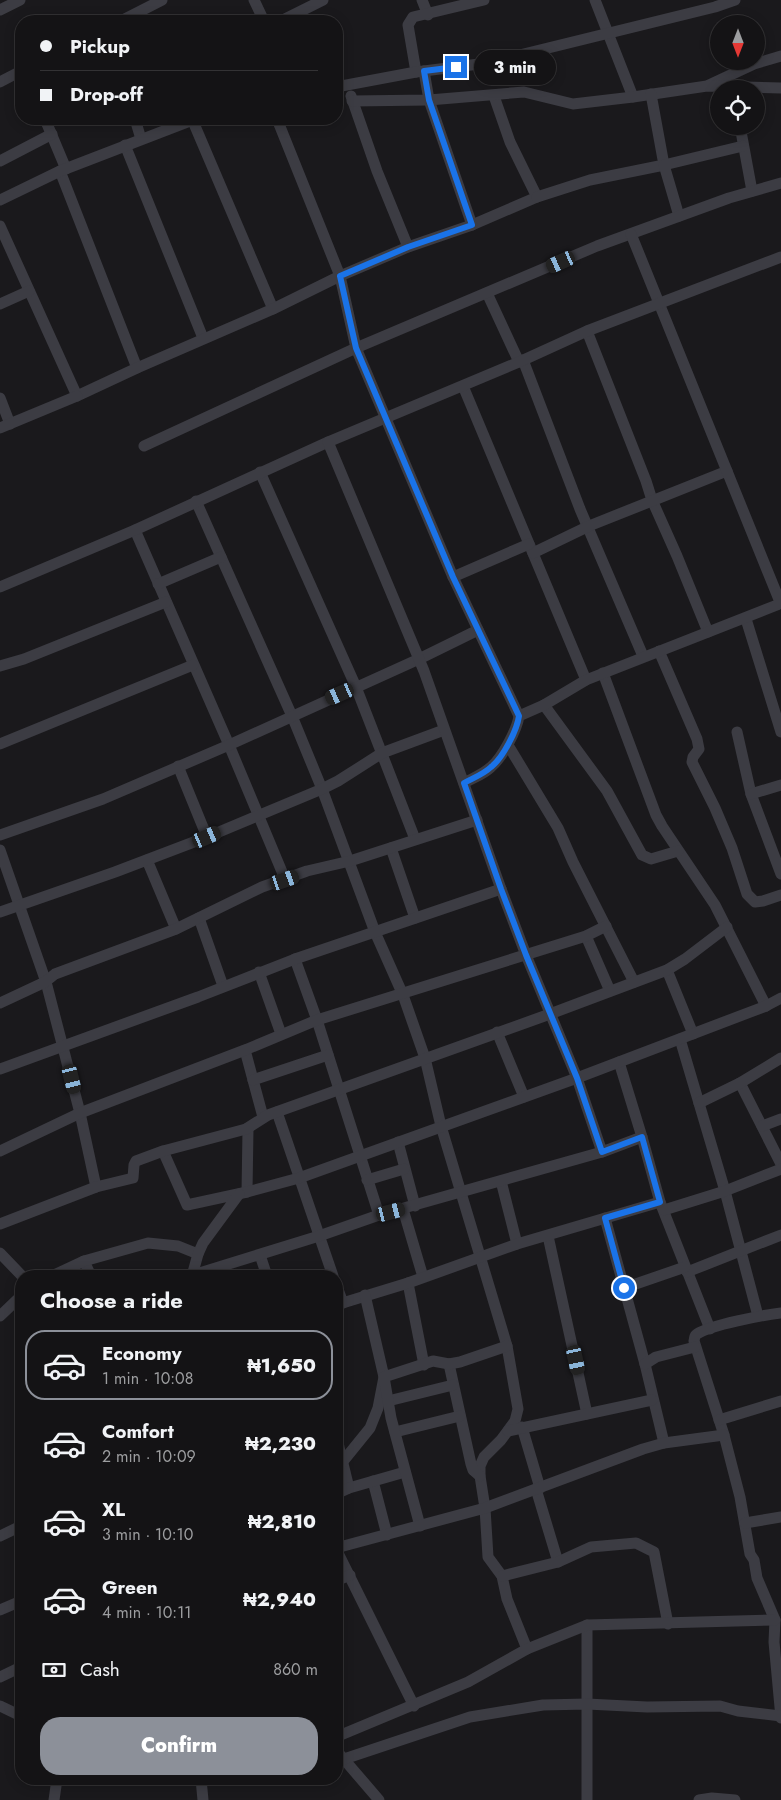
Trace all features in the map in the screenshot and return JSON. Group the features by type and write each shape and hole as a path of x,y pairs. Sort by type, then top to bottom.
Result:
{"street":[{"path":"0,10 20,0"},
{"path":"132,15 162,0"},
{"path":"254,0 261,15"},
{"path":"293,15 324,0"},
{"path":"422,0 428,15"},
{"path":"472,225 429,100 408,24 412,17 428,15 484,0"},
{"path":"595,0 633,97"},
{"path":"343,86 420,71 487,63 715,7 735,0"},
{"path":"707,86 754,64 781,56"},
{"path":"0,82 15,74"},
{"path":"348,85 377,171 408,247"},
{"path":"352,101 429,100 524,92 572,104 710,86"},
{"path":"765,88 781,88"},
{"path":"652,94 664,165 680,216"},
{"path":"494,96 507,136 537,197"},
{"path":"48,125 137,368"},
{"path":"136,125 140,139"},
{"path":"0,200 63,170 177,125"},
{"path":"196,125 274,309"},
{"path":"278,125 340,276 356,348 453,577 519,716 508,745 492,767 464,783"},
{"path":"0,161 52,134"},
{"path":"742,135 752,191"},
{"path":"125,145 203,338"},
{"path":"0,398 5,426 77,396 203,338 274,309 340,276 408,247 472,225 537,197 590,180 744,146"},
{"path":"144,446 356,348 598,246 752,191 781,183"},
{"path":"0,226 77,396"},
{"path":"519,716 544,705 586,680 643,656 746,619 780,602 631,234"},
{"path":"0,588 135,530 328,442 463,386 587,331 781,257"},
{"path":"0,304 29,291"},
{"path":"487,293 521,361 580,510 589,526 643,656"},
{"path":"587,331 652,500 708,632"},
{"path":"463,386 586,680"},
{"path":"328,442 419,659 501,889 577,1078 602,1152"},
{"path":"453,577 589,526 727,471"},
{"path":"260,472 356,687 415,840"},
{"path":"196,501 292,716 322,789 376,932 403,995 425,1058 441,1126 507,1346 518,1409 514,1421 502,1440 484,1457 480,1466 480,1476 485,1508 488,1557 502,1576 507,1598 527,1649"},
{"path":"135,530 229,745 285,880"},
{"path":"158,584 221,557"},
{"path":"0,666 24,659 166,602"},
{"path":"746,619 780,727"},
{"path":"0,836 104,799 229,745 419,659 478,630"},
{"path":"659,651 697,739 699,748 692,762 732,848 748,894 755,902 781,895"},
{"path":"0,744 193,665"},
{"path":"603,673 648,798 662,826 715,905 766,1006"},
{"path":"544,705 606,791 642,855 651,859 678,851"},
{"path":"0,912 207,837 322,789 382,753 444,730"},
{"path":"737,732 751,794 779,862 781,874"},
{"path":"508,745 558,828 634,982"},
{"path":"178,766 207,837"},
{"path":"751,794 781,785"},
{"path":"0,1003 46,982 54,974 176,929 262,888 332,864 350,861 477,820"},
{"path":"391,848 415,918"},
{"path":"0,850 46,982 80,1113 96,1187"},
{"path":"146,860 176,929"},
{"path":"0,1069 295,959 501,889"},
{"path":"199,918 223,986"},
{"path":"0,1150 80,1113 245,1050 317,1020 403,995 586,936 606,926"},
{"path":"0,1224 96,1187 133,1178 135,1163 163,1151 246,1129 264,1116 550,1014 667,970 685,959 727,927"},
{"path":"586,936 610,992"},
{"path":"295,959 317,1020 378,1215"},
{"path":"667,970 693,1034"},
{"path":"259,972 281,1034"},
{"path":"163,1151 187,1205 243,1193 299,1178 577,1078 766,1006 781,998"},
{"path":"497,1032 524,1097"},
{"path":"680,1039 725,1191 758,1316"},
{"path":"245,1050 264,1116"},
{"path":"253,1080 328,1055"},
{"path":"700,1103 740,1083 781,1058"},
{"path":"619,1062 662,1206 710,1329"},
{"path":"740,1083 781,1164"},
{"path":"277,1112 331,1270"},
{"path":"762,1126 781,1119"},
{"path":"194,1270 203,1243 243,1193 248,1129 246,1129"},
{"path":"210,1270 319,1236 378,1215 602,1152 642,1137"},
{"path":"398,1142 415,1206"},
{"path":"367,1180 404,1169"},
{"path":"343,1303 408,1283 517,1244 605,1218 725,1191 781,1169"},
{"path":"501,1181 517,1244"},
{"path":"403,1209 423,1277"},
{"path":"605,1218 645,1364 652,1400 664,1443"},
{"path":"624,1288 686,1270 781,1235"},
{"path":"548,1236 587,1414"},
{"path":"65,1270 84,1261 148,1243 178,1246 198,1254"},
{"path":"0,1253 16,1270"},
{"path":"260,1255 265,1270"},
{"path":"84,1261 88,1270"},
{"path":"408,1283 424,1365"},
{"path":"365,1295 395,1432 420,1526"},
{"path":"0,1316 15,1302"},
{"path":"379,1800 344,1759 470,1717 543,1705 587,1704 647,1707 720,1706 781,1717 778,1641 774,1620 758,1578 754,1560 750,1554 740,1497 724,1435 695,1347 695,1336 710,1329 758,1316 781,1313"},
{"path":"384,1378 433,1362 449,1364 460,1362 507,1346"},
{"path":"645,1364 656,1357 695,1347"},
{"path":"449,1364 470,1464 473,1470 480,1476"},
{"path":"343,1462 370,1428 378,1408 384,1378"},
{"path":"388,1402 453,1385"},
{"path":"508,1430 652,1400"},
{"path":"719,1420 781,1401"},
{"path":"395,1432 460,1416"},
{"path":"522,1427 558,1562"},
{"path":"343,1547 485,1508 643,1449 664,1443 724,1435"},
{"path":"343,1491 405,1472"},
{"path":"343,1473 349,1488"},
{"path":"373,1481 387,1535"},
{"path":"745,1523 781,1517"},
{"path":"0,1536 15,1529"},
{"path":"502,1576 558,1562 590,1547 636,1542 654,1552 668,1624"},
{"path":"343,1562 414,1706"},
{"path":"343,1578 350,1574"},
{"path":"0,1610 15,1603"},
{"path":"343,1734 468,1682 527,1649 587,1625 774,1620"},
{"path":"587,1625 587,1800"},
{"path":"0,1677 15,1670"},
{"path":"0,1706 15,1713"},
{"path":"54,1800 56,1785"},
{"path":"201,1785 203,1800"},
{"path":"699,1800 712,1798 735,1800"}],"route":[{"path":"456,67 424,71 429,100 472,225 408,247 340,276 356,348 453,577 519,716 508,745 492,767 464,783 501,889 577,1078 602,1152 642,1137 660,1202 605,1218 624,1288"}]}
